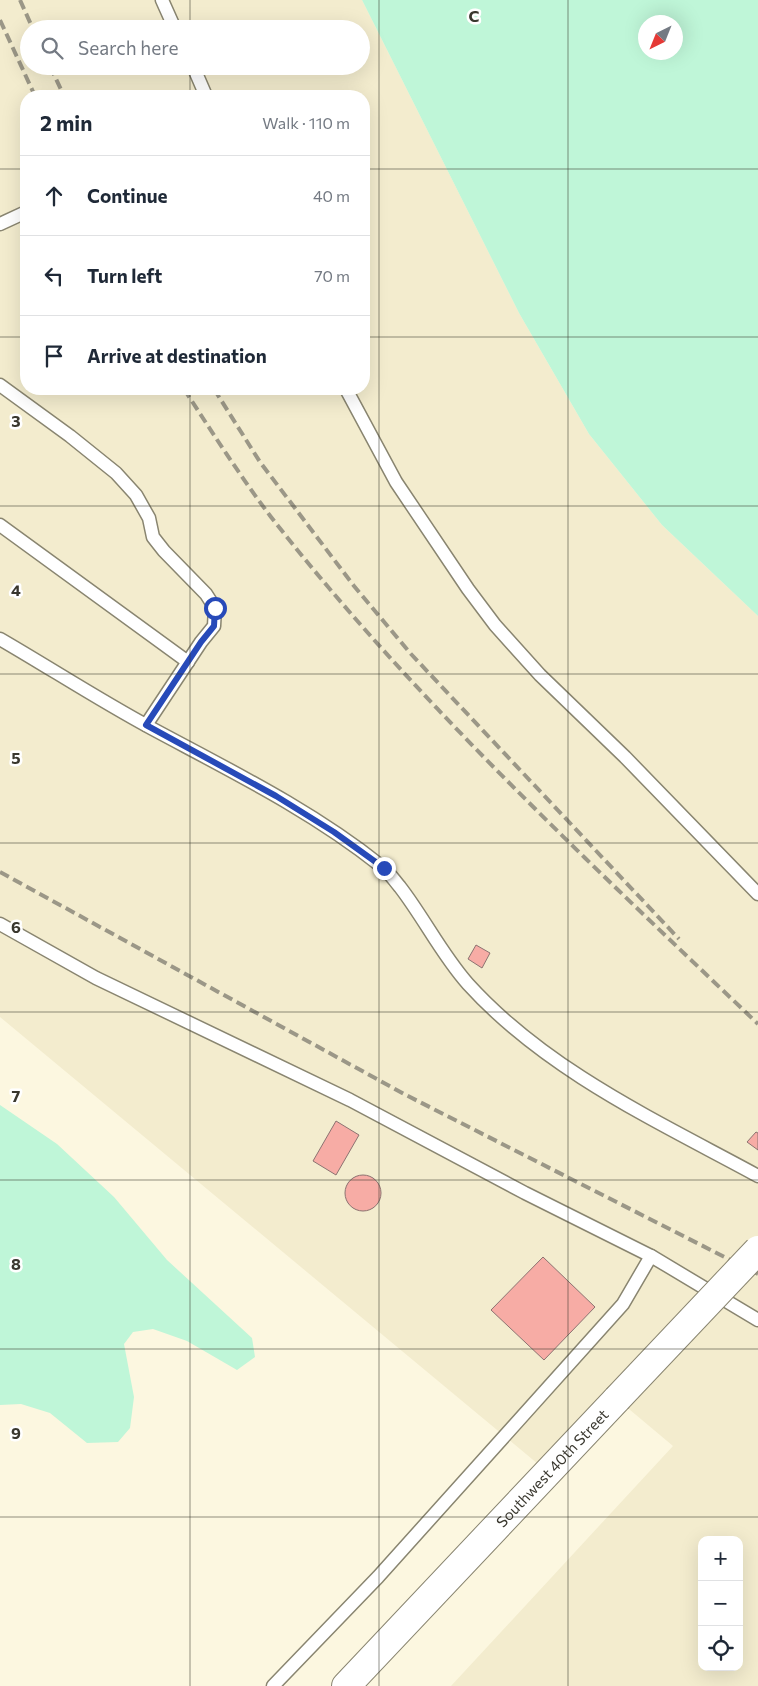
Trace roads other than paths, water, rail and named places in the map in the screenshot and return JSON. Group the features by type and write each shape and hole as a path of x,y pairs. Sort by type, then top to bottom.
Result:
{"main road":[{"name":"Southwest 40th Street","path":"346,1686 758,1250"}],"lane":[{"path":"162,0 171,20"},
{"path":"197,75 203,90"},
{"path":"0,224 20,215"},
{"path":"0,385 70,436 116,473 136,495 149,518 153,537 206,594 215,608 214,626 146,725"},
{"path":"349,395 396,482 468,589 495,625 540,675 625,757 758,894"},
{"path":"0,525 188,662"},
{"path":"0,639 146,725 276,796 334,832 384,868 410,900 468,983 510,1024 551,1058 600,1090 758,1176"},
{"path":"0,924 96,978 350,1100 525,1193 651,1256 758,1320"},
{"path":"273,1686 378,1577 623,1304 651,1256"}],"railway":[{"path":"20,0 29,20"},
{"path":"0,20 20,63"},
{"path":"25,75 32,90"},
{"path":"54,75 61,90"},
{"path":"188,395 237,470 271,517 384,651 444,716 568,841 758,1024"},
{"path":"218,395 260,462 354,586 411,654 679,939"},
{"path":"0,872 404,1094 758,1274"}]}
